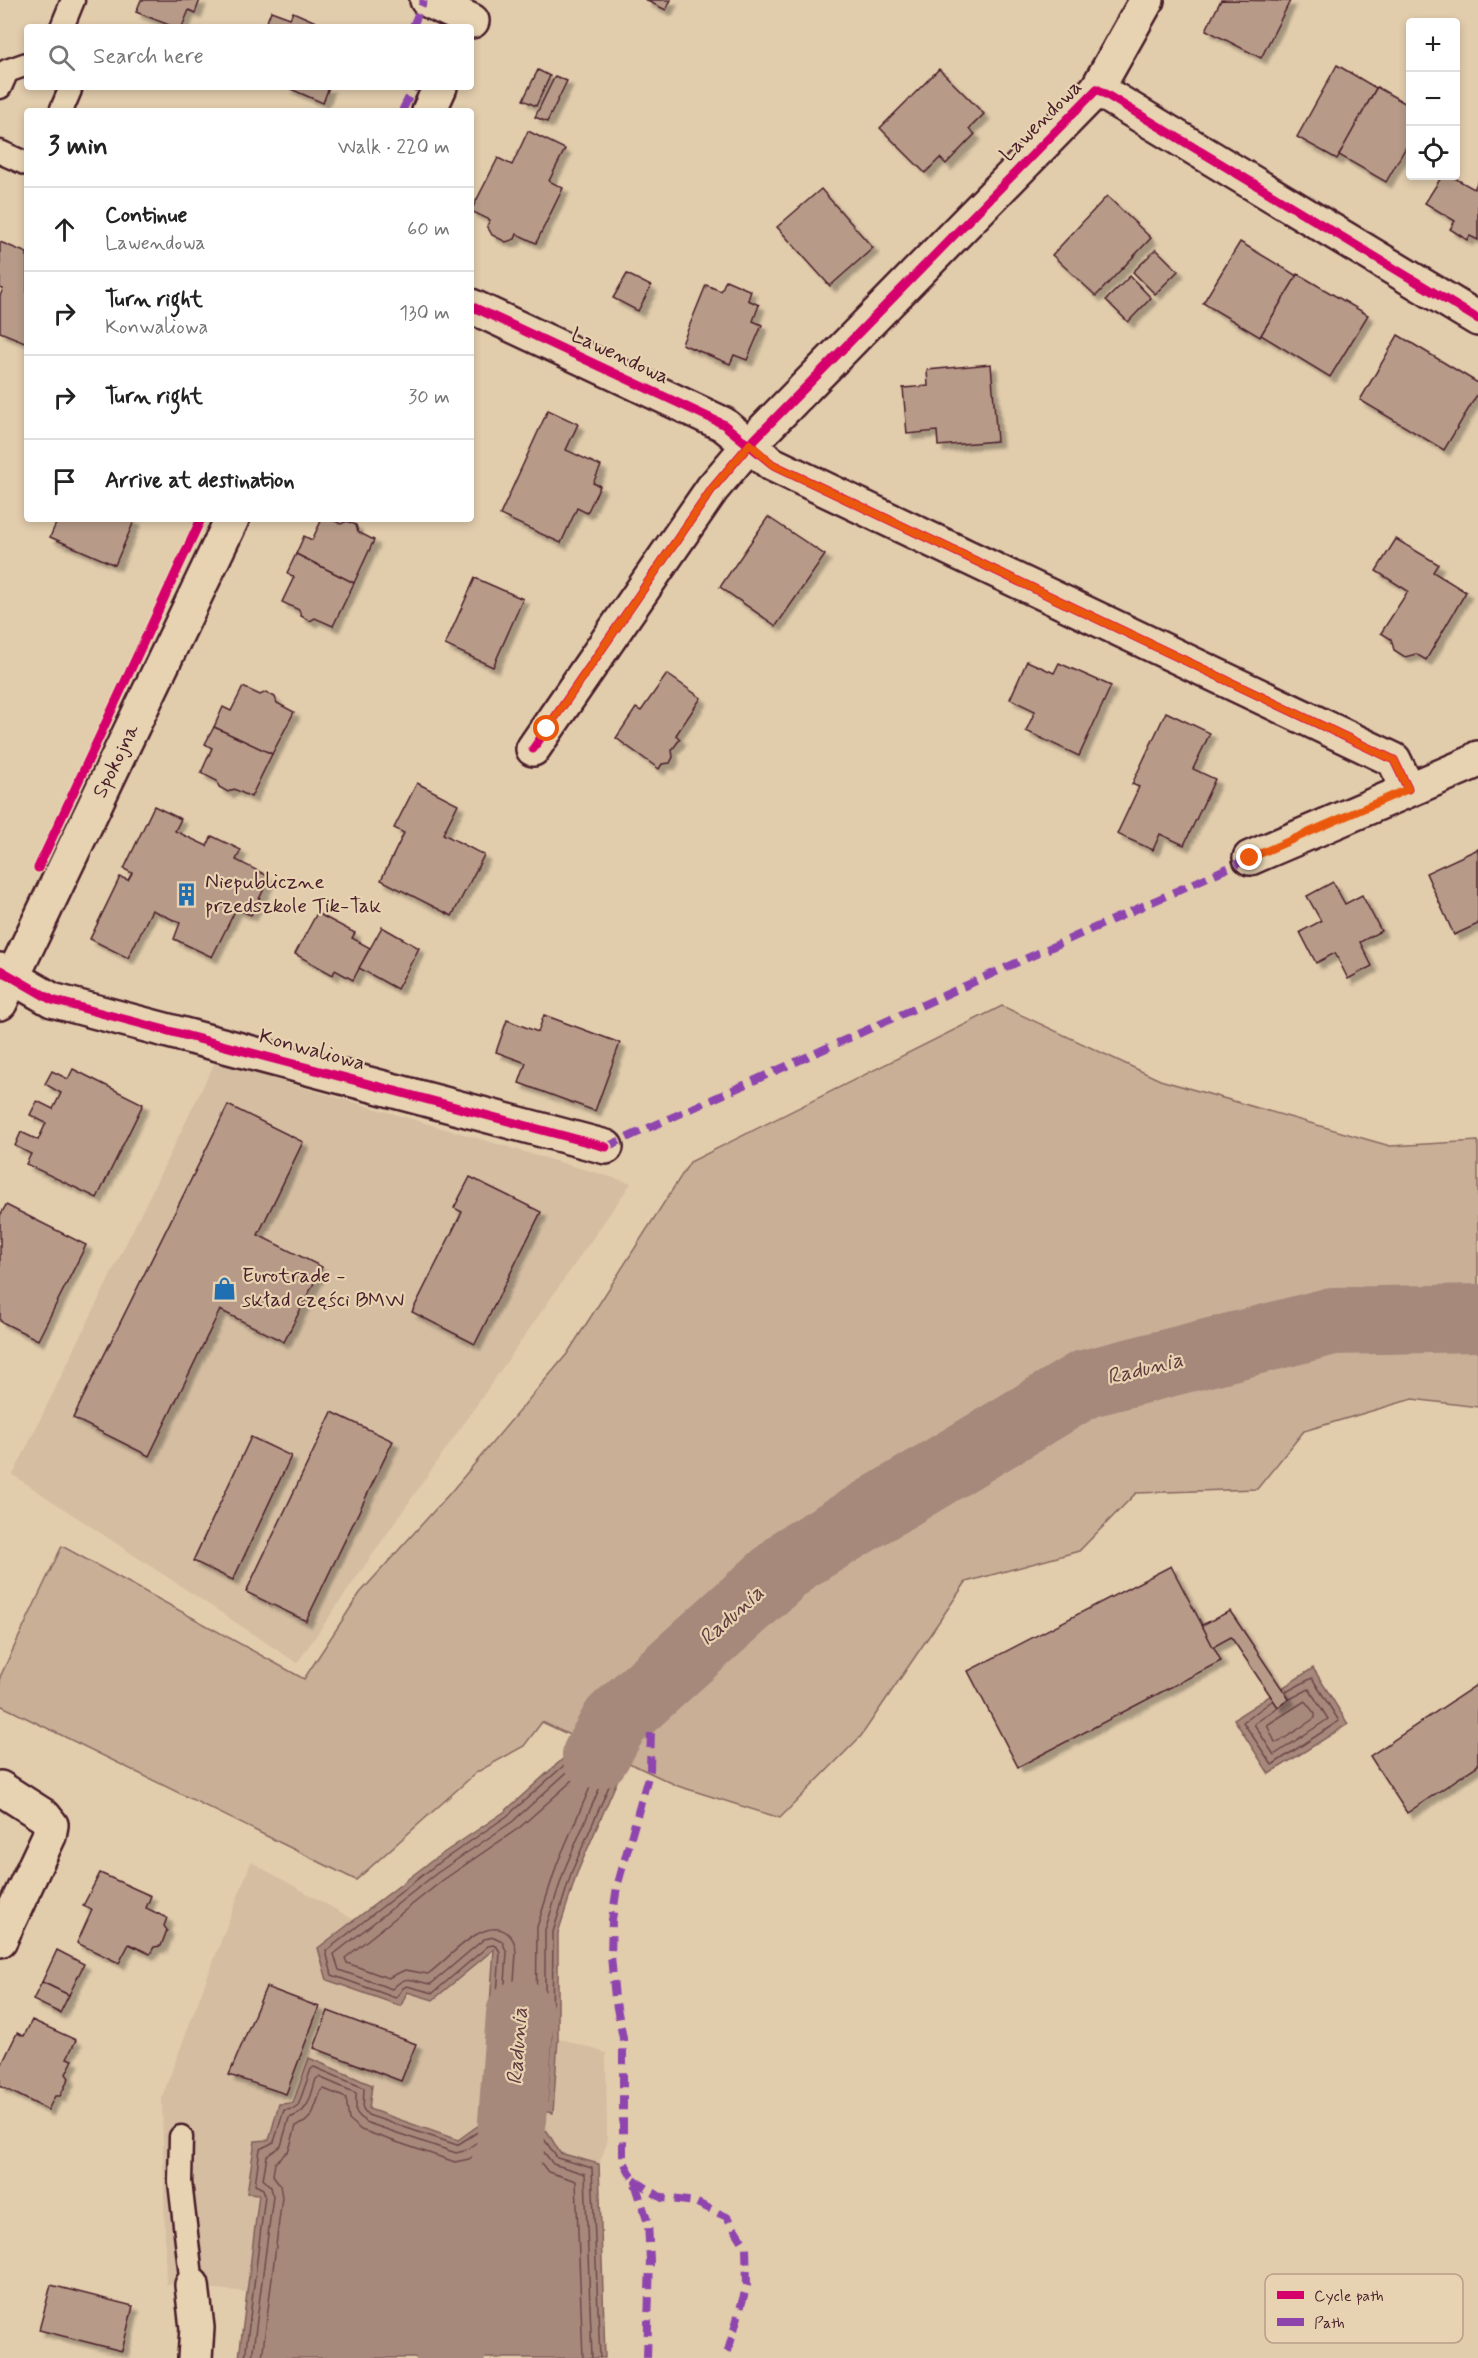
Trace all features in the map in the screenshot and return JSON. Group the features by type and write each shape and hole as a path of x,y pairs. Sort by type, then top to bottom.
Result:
{"street":[{"path":"427,0 474,16"},
{"path":"1097,89 1147,0"},
{"name":"Lawendowa","path":"533,749 712,489 750,444 1097,89 1478,319"},
{"path":"430,108 439,90"},
{"name":"Lawendowa","path":"474,307 723,424 750,444"},
{"path":"750,444 772,464 1394,760 1408,789"},
{"name":"Spokojna","path":"4,983 231,522"},
{"path":"1250,858 1472,763 1478,758"},
{"name":"Konwaliowa","path":"4,983 52,999 606,1147"},
{"path":"0,1788 44,1816 51,1825 49,1836 0,1940"},
{"path":"192,2285 196,2343"}],"lane":[{"path":"63,24 73,0"},
{"path":"0,87 7,71 24,65"},
{"path":"62,108 70,90"},
{"path":"0,152 24,163"},
{"path":"181,2137 180,2182 192,2285"}],"shaded area":[{"path":"1002,1006 1160,1080 1390,1146 1478,1141 1478,1407 1412,1399 1304,1431 1257,1489 1136,1493 1079,1551 966,1582 861,1736 780,1818 678,1786 542,1722 524,1746 477,1772 356,1880 0,1705 0,1677 62,1546 304,1679 360,1593 450,1493 567,1354 690,1162"},
{"path":"215,1062 631,1183 297,1663 13,1475"},
{"path":"251,1862 356,1921 318,1948 327,1980 400,2006 407,1992 433,2000 494,1949 552,2112 558,2038 606,2053 607,2143 599,2164 560,2153 458,2140 369,2109 279,2104 269,2140 247,2193 260,2193 247,2292 166,2284 162,2097"}],"water":[{"path":"1313,1668 1348,1724 1269,1774 1234,1719"},
{"path":"646,1674 669,1700 621,1772 577,1873 558,1933 558,2038 553,2113 483,2102 494,1949 433,2000 407,1992 401,2006 327,1980 318,1948 430,1862 504,1812 566,1756 603,1708"},
{"path":"309,2058 372,2085 369,2109 458,2140 486,2120 547,2131 560,2153 599,2164 605,2358 239,2358 259,2194 247,2193 255,2141 269,2140 279,2104 293,2103"}],"building":[{"path":"141,0 200,0 195,13 189,10 183,24 166,24 136,12"},
{"path":"645,0 671,0 666,10"},
{"path":"1221,0 1290,1 1261,58 1206,30"},
{"path":"271,11 290,18 293,12 320,24 266,24"},
{"path":"1337,65 1376,88 1337,159 1297,137"},
{"path":"939,69 984,114 969,129 975,134 946,164 940,158 925,173 880,128"},
{"path":"538,70 550,76 536,106 523,100"},
{"path":"555,76 567,81 547,122 535,117"},
{"path":"1377,87 1406,104 1406,147 1386,182 1339,155"},
{"path":"293,90 328,90 323,103"},
{"path":"528,131 565,149 549,181 563,188 536,243 517,234 515,239 506,242 492,235 487,226 490,220 474,212 474,205 498,158 512,165"},
{"path":"1439,180 1458,180 1474,189 1478,181 1478,240 1470,236 1467,240 1450,229 1455,221 1425,203"},
{"path":"821,189 873,248 830,286 777,227"},
{"path":"1107,196 1151,238 1096,296 1052,255"},
{"path":"0,242 24,252 24,342 0,332 0,296 3,289 0,288"},
{"path":"1240,242 1297,276 1260,337 1203,303"},
{"path":"1156,249 1178,271 1155,294 1133,272"},
{"path":"627,274 651,286 638,311 613,298"},
{"path":"1298,274 1368,315 1330,377 1261,335"},
{"path":"1130,276 1151,298 1128,322 1106,300"},
{"path":"726,280 751,291 748,300 759,305 753,321 762,325 747,360 734,355 730,364 682,344 706,285 721,291"},
{"path":"1398,335 1478,383 1478,393 1444,450 1360,400"},
{"path":"991,364 997,441 938,446 937,431 907,434 903,388 928,386 927,370"},
{"path":"548,410 578,424 566,450 601,466 593,483 600,486 587,513 577,508 561,543 500,515"},
{"path":"768,517 825,555 776,626 720,587"},
{"path":"57,522 134,522 115,565 50,537"},
{"path":"321,522 341,524 349,522 356,525 358,532 374,540 354,583 296,554 304,536 312,540"},
{"path":"1396,539 1438,564 1433,572 1466,592 1426,660 1416,654 1405,657 1394,650 1391,639 1381,633 1408,591 1376,571"},
{"path":"296,554 354,583 333,626 315,618 310,621 301,616 299,610 282,602 294,577 287,573"},
{"path":"475,578 523,599 493,667 445,645"},
{"path":"1027,661 1054,673 1059,663 1111,686 1079,756 1026,731 1035,711 1010,699"},
{"path":"667,674 701,698 676,735 680,739 672,750 673,757 670,763 662,764 659,769 616,738 636,708 641,711"},
{"path":"243,687 260,695 266,692 275,697 277,703 294,712 272,754 214,727 223,707 231,711"},
{"path":"1166,712 1210,733 1193,769 1215,779 1184,845 1160,834 1153,850 1117,834 1139,787 1132,784"},
{"path":"214,727 272,754 251,797 234,789 228,792 219,787 217,781 201,773 212,748 205,744"},
{"path":"417,783 458,804 443,834 484,855 452,916 381,880 404,833 394,828"},
{"name":"Niepubliczne przedszkole Tik-Tak","path":"154,806 181,819 175,831 207,846 212,836 241,850 236,860 270,877 251,915 236,909 212,957 174,939 180,923 152,910 128,958 90,939 120,877 128,880 132,873 124,869"},
{"path":"1478,849 1478,924 1454,935 1426,873"},
{"path":"1333,882 1345,904 1362,895 1381,931 1360,942 1372,966 1348,979 1335,953 1316,963 1300,932 1321,921 1307,896"},
{"path":"317,913 355,933 352,938 370,948 353,980 335,970 333,975 295,954"},
{"path":"382,927 419,948 397,989 359,968"},
{"path":"544,1015 620,1043 595,1111 519,1083 526,1063 496,1052 507,1020 538,1032"},
{"path":"73,1069 143,1104 97,1198 26,1164 31,1154 15,1146 21,1132 38,1140 46,1123 30,1115 37,1101 53,1109 61,1093 45,1084 52,1071 68,1079"},
{"name":"Eurotrade - skład części BMW","path":"228,1105 303,1142 258,1235 322,1267 284,1342 220,1310 149,1456 73,1418"},
{"path":"470,1177 541,1212 475,1344 412,1312 462,1212 454,1208"},
{"path":"6,1205 86,1245 38,1340 0,1321 0,1216"},
{"path":"332,1412 393,1441 306,1621 246,1592"},
{"path":"251,1437 291,1456 233,1580 193,1561"},
{"path":"1171,1566 1221,1661 1018,1767 968,1671"},
{"path":"1230,1611 1289,1699 1278,1707 1231,1637 1213,1647 1202,1625"},
{"path":"1478,1684 1478,1765 1407,1813 1370,1756"},
{"path":"100,1873 151,1896 146,1908 167,1918 164,1926 167,1930 161,1946 154,1947 150,1954 129,1944 119,1963 77,1943 92,1910 83,1906"},
{"path":"57,1950 84,1964 69,1995 42,1982"},
{"path":"42,1982 69,1995 60,2013 33,2000"},
{"path":"266,1987 319,2007 286,2094 229,2075"},
{"path":"328,2011 416,2044 401,2081 314,2048"},
{"path":"32,2020 76,2040 67,2058 73,2060 66,2074 69,2078 60,2096 55,2096 48,2110 0,2086 0,2068 17,2033 24,2036"},
{"path":"51,2285 133,2306 122,2351 39,2330"}],"waterway":[{"name":"Radunia","path":"596,1755 615,1721 796,1558 1085,1384 1333,1321 1478,1318"},
{"name":"Radunia","path":"450,2358 510,2148 520,2014"}],"marked path":[{"path":"414,24 424,0"},
{"path":"404,108 412,90"},
{"path":"606,1147 1250,858"},
{"path":"647,2358 650,2260 648,2223 634,2180 623,2160 623,2038 615,1998 611,1956 612,1920 617,1887 650,1770 651,1728"},
{"path":"634,2180 662,2198 695,2202 727,2217 746,2247 747,2285 726,2358"}],"cycle path":[{"path":"533,749 712,489 750,444 1097,89 1478,319"},
{"path":"474,307 723,424 772,464 1394,760 1408,789"},
{"path":"38,868 200,522"},
{"path":"0,970 52,1000 606,1147"}],"place":[{"name":"Niepubliczne przedszkole Tik-Tak","path":"187,894"},
{"name":"Eurotrade - skład części BMW","path":"224,1288"}],"route":[{"path":"547,729 712,489 750,444 772,464 1394,760 1408,789 1250,858"}]}
